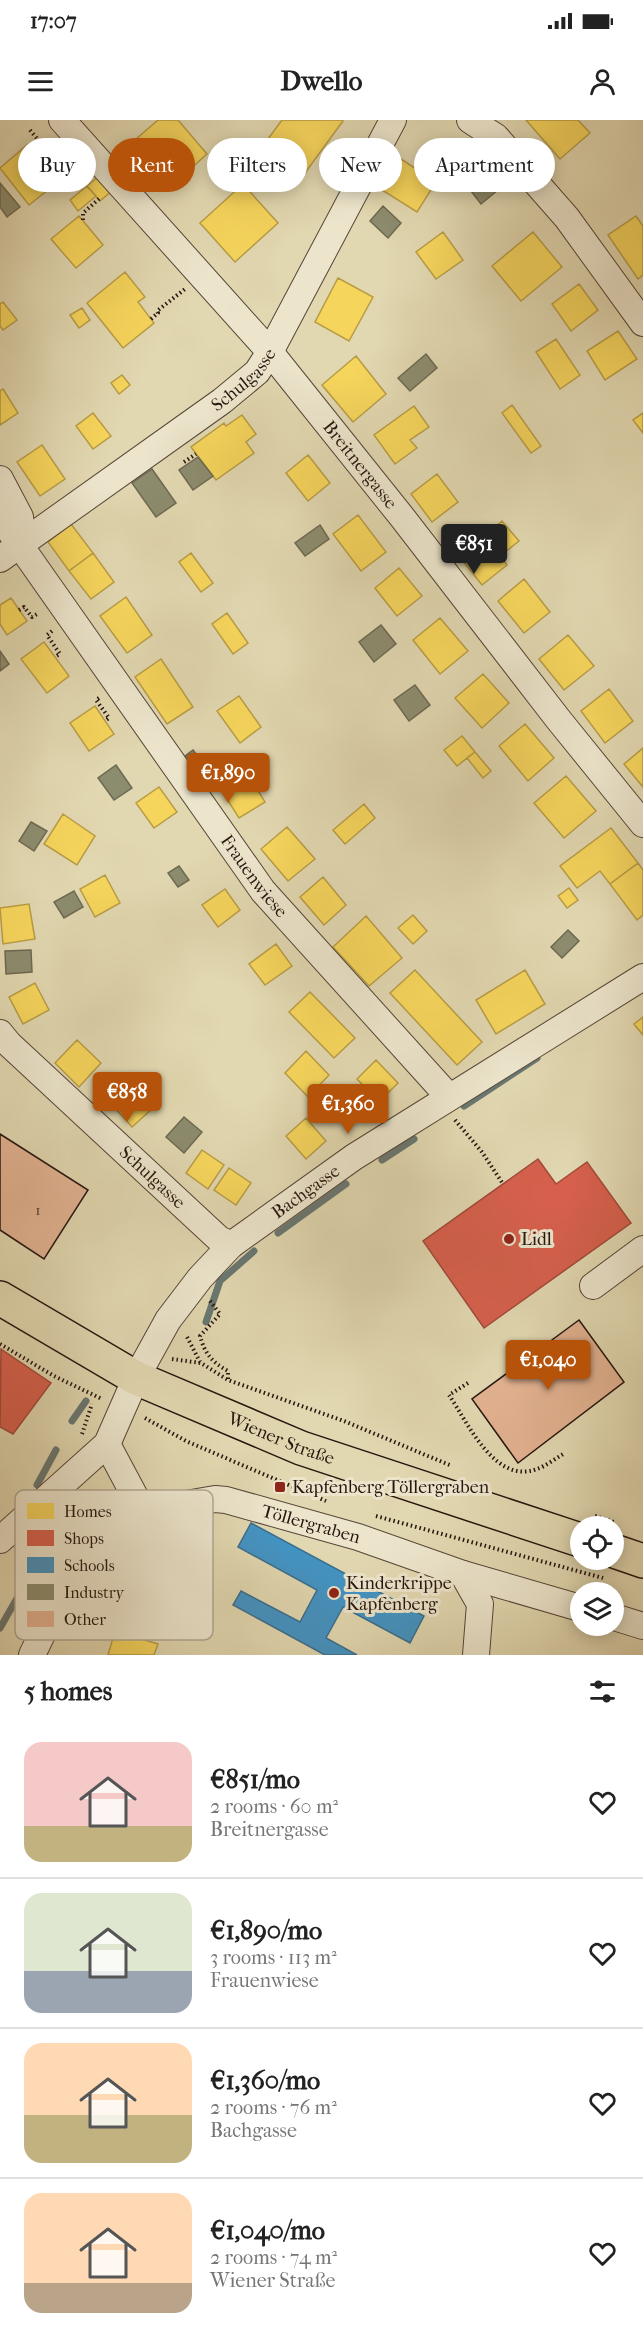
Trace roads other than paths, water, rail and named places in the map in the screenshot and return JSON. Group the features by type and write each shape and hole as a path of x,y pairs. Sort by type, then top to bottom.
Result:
{"main road":[{"name":"Wiener Straße","path":"0,1298 136,1378 302,1448 570,1523"},
{"path":"624,1544 643,1561"}],"street":[{"name":"Breitnergasse","path":"62,120 270,352 643,824"},
{"name":"Schulgasse","path":"14,548 222,400 257,372 270,352 393,120"},
{"path":"470,120 496,137 567,218 643,323"},
{"name":"Frauenwiese","path":"0,479 20,517 14,548"},
{"name":"Frauenwiese","path":"0,517 14,548 263,891 449,1097"},
{"name":"Bachgasse","path":"107,1444 136,1378 168,1320 200,1278 231,1245 354,1157 643,977"},
{"name":"Schulgasse","path":"0,1033 219,1239 231,1245"},
{"path":"593,1286 643,1249"},
{"path":"56,1490 107,1444 132,1490"},
{"name":"Töllergraben","path":"213,1499 226,1500 358,1537 463,1574 570,1605"},
{"path":"0,1540 15,1527"},
{"path":"463,1574 480,1604 476,1655"},
{"path":"624,1620 643,1626"},
{"path":"32,1655 39,1640"}],"waterway":[{"path":"464,1106 537,1058"},
{"path":"382,1160 414,1139"},
{"path":"278,1233 346,1184"},
{"path":"206,1322 220,1281 254,1251"},
{"path":"72,1421 86,1401"},
{"path":"37,1485 56,1450"},
{"path":"0,1628 15,1602"}],"place":[{"name":"Lidl","path":"509,1239"},
{"name":"Kapfenberg Töllergraben","path":"280,1487"},
{"name":"Kinderkrippe Kapfenberg","path":"334,1593"}]}
